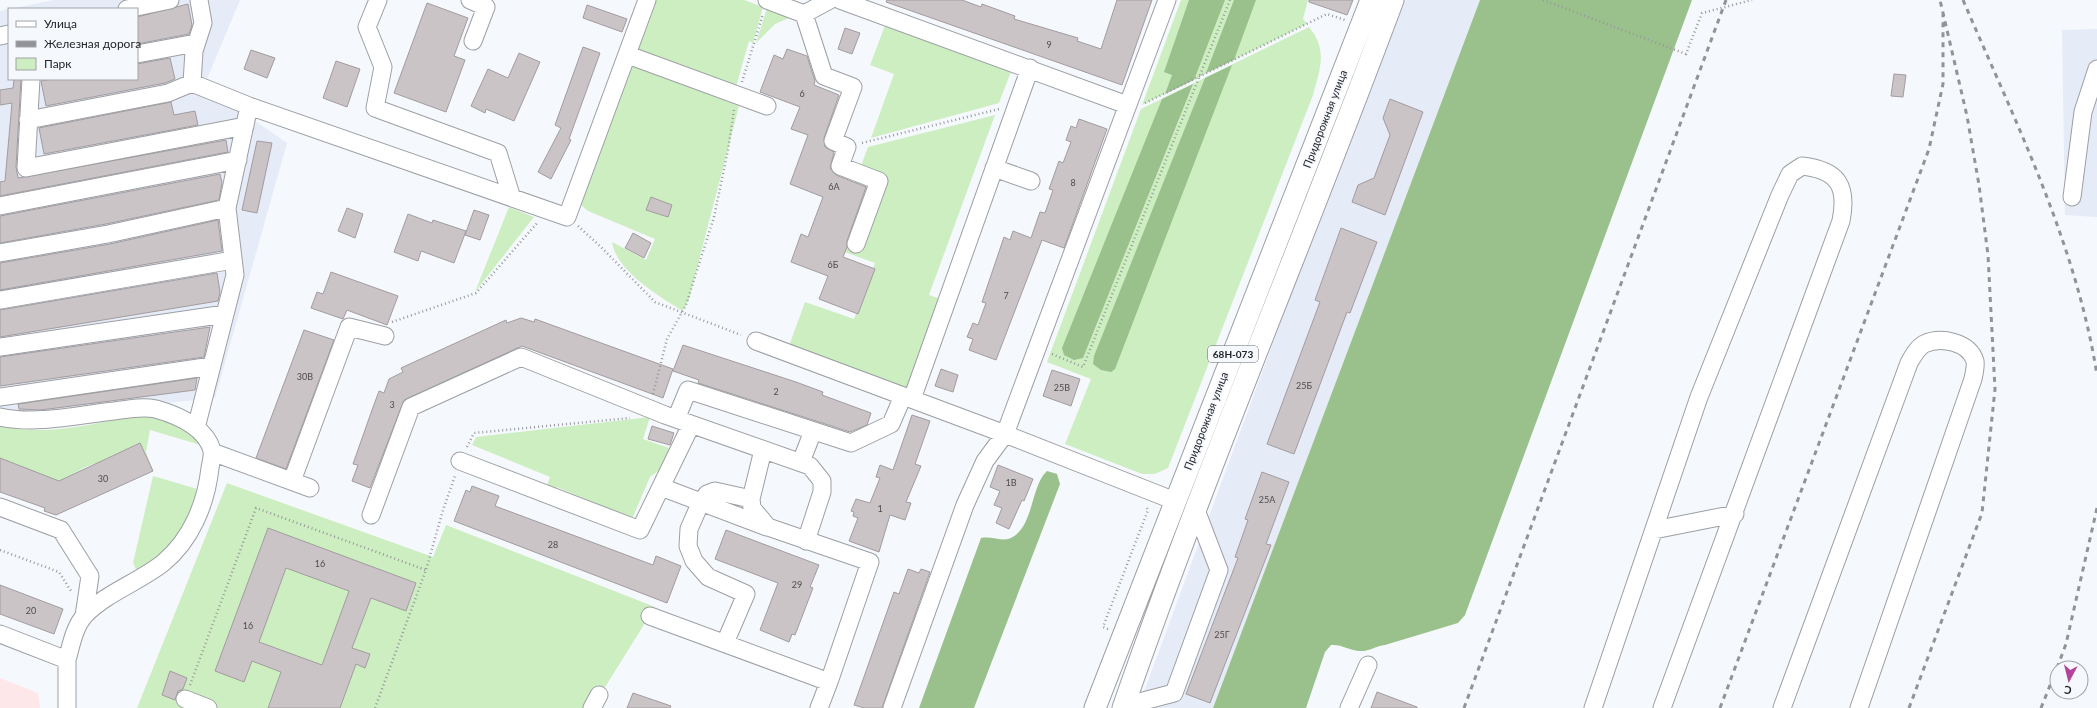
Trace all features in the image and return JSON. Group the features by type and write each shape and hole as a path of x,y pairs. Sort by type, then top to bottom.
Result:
{"main road":[{"name":"Придорожная улица","path":"1095,708 1371,0"},
{"name":"68Н-073","path":"1125,707 1196,510 1351,113 1393,0"}],"street":[{"path":"132,8 170,0"},
{"path":"192,83 194,51 203,23 199,0"},
{"path":"378,0 367,27 383,67 375,108 498,153 511,196"},
{"path":"470,0 486,7 473,41"},
{"path":"28,120 168,93 192,83 249,106 567,216 628,55 647,0"},
{"path":"766,4 804,14 830,0"},
{"path":"840,0 1030,68 1127,105"},
{"path":"892,708 965,505 985,460 1005,434 1167,0"},
{"path":"804,14 824,76 853,87 833,141 847,147 840,166 880,182 856,244"},
{"path":"138,54 196,43"},
{"path":"628,55 767,106"},
{"path":"460,461 640,530 661,487 684,422 688,390 851,443 891,424 907,397 994,168 1030,68"},
{"path":"2072,197 2083,112 2097,69"},
{"path":"30,80 26,168 245,126"},
{"path":"196,428 235,275 227,208 249,106"},
{"path":"0,206 238,160"},
{"path":"1593,708 1699,397 1780,195 1790,174 1802,166 1814,167 1828,172 1838,181 1844,192 1845,204 1842,221 1662,708"},
{"path":"994,168 1031,181"},
{"path":"0,253 108,234 227,208"},
{"path":"0,300 233,260"},
{"path":"0,347 225,314"},
{"path":"292,481 349,326 385,336"},
{"path":"1782,708 1909,363 1917,350 1924,344 1939,340 1957,343 1969,350 1975,362 1974,379 1859,708"},
{"path":"756,341 1005,434 1175,501"},
{"path":"371,515 410,407 521,357 684,422 810,466 822,481 822,492 806,541"},
{"path":"0,397 212,366"},
{"path":"0,417 29,420 144,406 180,417 206,437 212,452 210,475 202,507 195,524 181,544 163,563 84,616"},
{"path":"801,462 813,431"},
{"path":"763,450 751,499 752,508 768,527"},
{"path":"212,452 310,488"},
{"path":"661,487 700,504 870,562 820,708"},
{"path":"725,643 746,594 708,578 694,561 688,546 690,529 700,504 707,494 715,491 751,499"},
{"path":"0,507 61,530 90,576 84,616 74,636 67,660 66,708"},
{"path":"1125,707 1174,693 1219,570 1196,510"},
{"path":"1654,530 1734,514"},
{"path":"650,616 829,682"},
{"path":"0,634 67,660"},
{"path":"1349,708 1368,665"},
{"path":"185,699 208,708"}],"path":[{"path":"1052,354 1083,367 1230,0"},
{"path":"1543,0 1686,54 1702,13 1752,0"},
{"path":"649,408 667,339 686,305 714,217 738,96 766,4"},
{"path":"1127,105 1139,106 1327,14 1348,21"},
{"path":"847,147 1017,104"},
{"path":"367,331 476,293 549,210"},
{"path":"567,216 600,246 656,302 756,341"},
{"path":"375,708 426,570 443,510 460,461 474,433 635,418"},
{"path":"1124,634 1103,627 1148,510 1147,505"},
{"path":"185,699 256,508 426,570"},
{"path":"0,550 59,572 73,593 84,616"}],"shaded area":[{"path":"54,0 240,0 204,86 287,143 215,398 26,417 0,413 0,11 8,9 8,80 138,80 138,8 14,8"},
{"path":"1400,0 1480,0 1213,708 1138,708"},
{"path":"2097,29 2097,217 2065,215 2062,30"},
{"path":"0,678 38,693 40,708 0,708"}],"green space":[{"path":"655,0 744,0 763,7 753,43 749,41 735,90 636,54 643,30"},
{"path":"1181,0 1308,0 1303,19 1307,24 1142,105"},
{"path":"1189,0 1225,0 1194,80 1165,94 1172,75 1164,72"},
{"path":"1234,0 1256,0 1234,60 1206,73"},
{"path":"1480,0 1692,0 1465,615 1458,623 1366,651 1331,645 1325,652 1306,708 1213,708"},
{"path":"767,8 789,16 789,18 775,24 756,43"},
{"path":"886,23 1012,69 999,103 871,138 894,74 870,65"},
{"path":"1309,27 1319,44 1321,60 1313,95 1168,468 1155,474 1142,474 1065,444 1091,379 1047,362 1141,109"},
{"path":"630,65 739,106 689,299 683,311 651,291 630,273 615,253 612,242 646,260 655,239 588,211 581,205"},
{"path":"1232,65 1115,369 1111,372 1101,370 1093,364 1094,356 1205,78"},
{"path":"1193,84 1083,358 1074,360 1064,355 1062,348 1162,99"},
{"path":"995,115 929,295 941,299 908,389 789,346 805,302 854,319 875,263 831,247 868,147"},
{"path":"509,207 534,217 475,292"},
{"path":"139,415 155,417 183,426 204,446 150,430 146,452 153,471 139,443 125,450 126,453 119,456 118,453 105,459 107,462 94,464 81,469 59,484 0,458 0,425 16,429 51,430"},
{"path":"650,417 643,439 672,449 666,465 650,477 632,519 557,487 553,494 545,491 550,477 472,445 476,437"},
{"path":"1047,471 1057,474 1060,484 974,708 919,708 981,538 1008,539 1023,527 1037,487"},
{"path":"153,476 201,490 178,541 138,574 133,563"},
{"path":"227,483 433,557 446,525 655,607 592,708 137,708"}],"building":[{"path":"887,0 962,0 981,7 982,4 1015,16 1014,19 1078,38 1077,41 1101,49 1117,0 1152,0 1122,85 886,2"},
{"path":"1309,0 1353,0 1347,15 1309,2"},
{"path":"427,3 468,18 454,56 465,60 446,112 394,93"},
{"path":"188,4 192,25 189,34 138,44 138,17"},
{"path":"587,5 627,19 622,32 583,18"},
{"path":"845,28 860,33 852,54 838,49"},
{"path":"583,47 600,53 569,139 571,140 551,179 538,172 561,128 555,125"},
{"path":"787,49 807,56 815,81 814,85 839,95 824,138 825,147 834,152 830,168 836,175 866,187 843,257 875,269 858,314 819,299 828,276 791,262 801,234 808,237 823,197 790,184 808,135 791,129 800,107 760,92 774,55 783,59"},
{"path":"251,50 275,58 267,78 244,69"},
{"path":"519,53 540,62 514,121 486,109 485,113 471,106 488,69 508,78"},
{"path":"170,58 175,79 165,83 46,106 41,81 138,80 138,64"},
{"path":"336,61 360,69 347,107 323,98"},
{"path":"1894,74 1906,75 1903,97 1891,96"},
{"path":"14,80 21,80 16,167 18,178 226,140 228,152 0,196 0,182 5,181 12,103 0,105 0,90 13,88"},
{"path":"1390,99 1423,112 1385,215 1352,202 1358,185 1374,178 1390,135 1383,118"},
{"path":"171,102 174,115 195,111 198,125 44,154 39,128"},
{"path":"1079,119 1107,129 1064,248 1042,240 996,360 969,350 973,339 967,337 973,323 978,325 986,303 982,302 1004,237 1010,240 1013,231 1031,238 1040,212 1045,213 1053,190 1049,189 1059,161 1063,163 1071,142 1066,140 1071,126 1076,128"},
{"path":"257,141 272,143 257,213 242,210"},
{"path":"220,174 222,183 219,200 106,224 0,243 0,216"},
{"path":"651,197 672,205 668,217 646,210"},
{"path":"347,208 363,214 355,238 338,231"},
{"path":"474,210 489,215 480,240 465,235"},
{"path":"408,214 432,223 433,220 466,231 454,263 421,251 418,261 394,252"},
{"path":"218,220 222,251 0,290 0,263 110,244"},
{"path":"1341,228 1377,242 1350,313 1347,312 1294,454 1267,444 1320,302 1315,300"},
{"path":"633,233 651,243 644,258 625,248"},
{"path":"331,272 398,296 387,325 347,310 343,319 311,308 317,292 323,294"},
{"path":"217,273 220,292 218,301 0,337 0,310"},
{"path":"521,318 534,322 535,319 673,369 663,398 522,346 404,400 370,488 352,481 358,465 353,464 372,410 379,391 384,393 389,379 403,372 401,368 506,320 507,323"},
{"path":"210,327 204,357 0,386 0,357"},
{"path":"304,330 334,340 286,469 256,458"},
{"path":"683,345 823,392 822,395 871,413 867,425 850,432 698,383 699,380 673,371"},
{"path":"941,369 958,375 953,392 935,386"},
{"path":"1052,370 1080,379 1071,406 1043,396"},
{"path":"197,378 195,390 41,410 19,409 18,404"},
{"path":"912,415 930,421 915,464 921,466 906,502 911,503 905,520 890,515 879,552 849,541 858,518 853,516 854,512 851,511 856,499 870,503 880,478 876,477 880,465 893,470"},
{"path":"652,426 674,433 670,445 648,439"},
{"path":"140,443 153,471 56,515 44,511 45,508 0,492 0,458 59,481"},
{"path":"998,465 1033,479 1024,501 1022,500 1009,529 996,523 1002,508 994,505 1000,491 990,487"},
{"path":"1262,472 1289,482 1266,544 1271,545 1210,703 1186,694 1238,558 1235,557 1248,520 1245,519"},
{"path":"472,486 499,496 495,506 653,565 656,556 681,566 667,603 454,521 466,490 470,492"},
{"path":"268,528 416,583 406,611 371,598 352,648 370,654 365,668 356,664 340,708 268,708 281,672 252,661 244,682 215,671","holes":["286,568 349,591 322,665 259,642"]},
{"path":"726,530 819,565 810,587 813,588 795,635 792,634 789,642 760,630 778,583 715,559"},
{"path":"908,569 919,573 921,569 930,572 882,708 864,708 854,705 894,592 899,594"},
{"path":"0,585 63,609 54,634 0,614"},
{"path":"170,671 187,678 183,689 178,691 175,700 162,695"},
{"path":"1377,692 1417,707 1417,708 1371,708"},
{"path":"633,693 671,706 670,708 627,708"}],"railway":[{"path":"1464,708 1726,0"},
{"path":"1909,708 1982,513 1995,389 1988,255 1979,185 1967,116 1940,0"},
{"path":"1963,0 2023,137 2059,230 2075,278 2097,375"},
{"path":"1720,708 1929,149 1943,84 1943,10"},
{"path":"2060,660 2066,644 2097,508"},
{"path":"2041,708 2049,688"}]}
